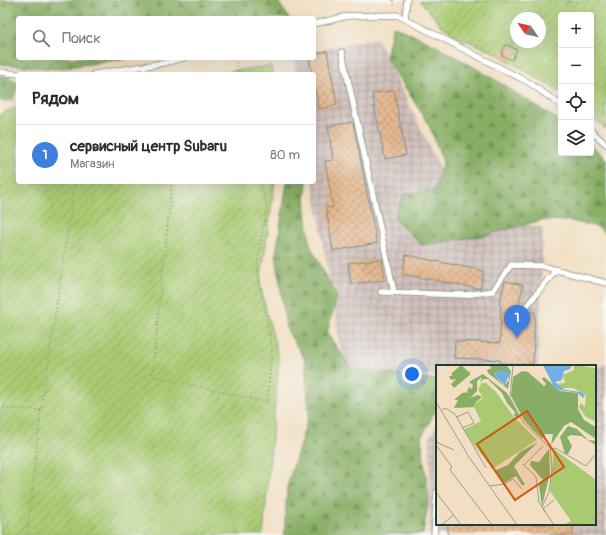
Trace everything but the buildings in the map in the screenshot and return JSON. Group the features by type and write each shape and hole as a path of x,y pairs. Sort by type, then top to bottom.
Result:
{"lane":[{"path":"405,18 407,0"},
{"path":"316,24 348,16 397,15 528,82 558,103"},
{"path":"342,52 394,292"},
{"path":"107,72 175,60"},
{"path":"0,72 16,74"},
{"path":"594,134 606,144"},
{"path":"381,292 464,295 493,291 511,265 542,266 606,283"},
{"path":"525,308 556,270"},
{"path":"434,535 436,506"}],"path":[{"path":"236,60 238,72"},
{"path":"27,535 41,410 75,184"},
{"path":"172,184 152,376 267,402 272,348 257,267 267,205 260,184"},
{"path":"0,408 41,410"}],"shaded area":[{"path":"377,38 461,212 543,228 538,365 436,365 436,376 344,368 313,184 316,184 316,72 296,72 293,60 316,60 316,51"},
{"path":"606,364 606,535 429,535 430,435 436,427 436,525 596,525 596,368"}],"green space":[{"path":"0,0 277,0 288,16 16,16 16,60 117,60 56,69 0,64"},
{"path":"606,0 606,129 594,119 594,12 558,12 558,91 496,53 460,38 441,25 420,1"},
{"path":"393,26 458,58 558,120 558,156 594,156 594,148 606,159 606,234 598,227 571,221 542,220 486,235 422,245 394,218 404,194 435,190 443,161 429,125 386,57"},
{"path":"271,66 272,72 224,72"},
{"path":"0,76 9,77 16,82 16,90 13,100 0,101"},
{"path":"16,108 16,184 275,184 260,285 279,360 263,535 0,535 0,114"},
{"path":"287,184 307,184 305,201 310,245 337,297 327,333 351,368 436,380 436,411 421,438 429,499 423,534 284,535 287,487 309,414 305,360 286,328 276,254"}],"place":[{"name":"сервисный центр Subaru","path":"517,338"}]}
